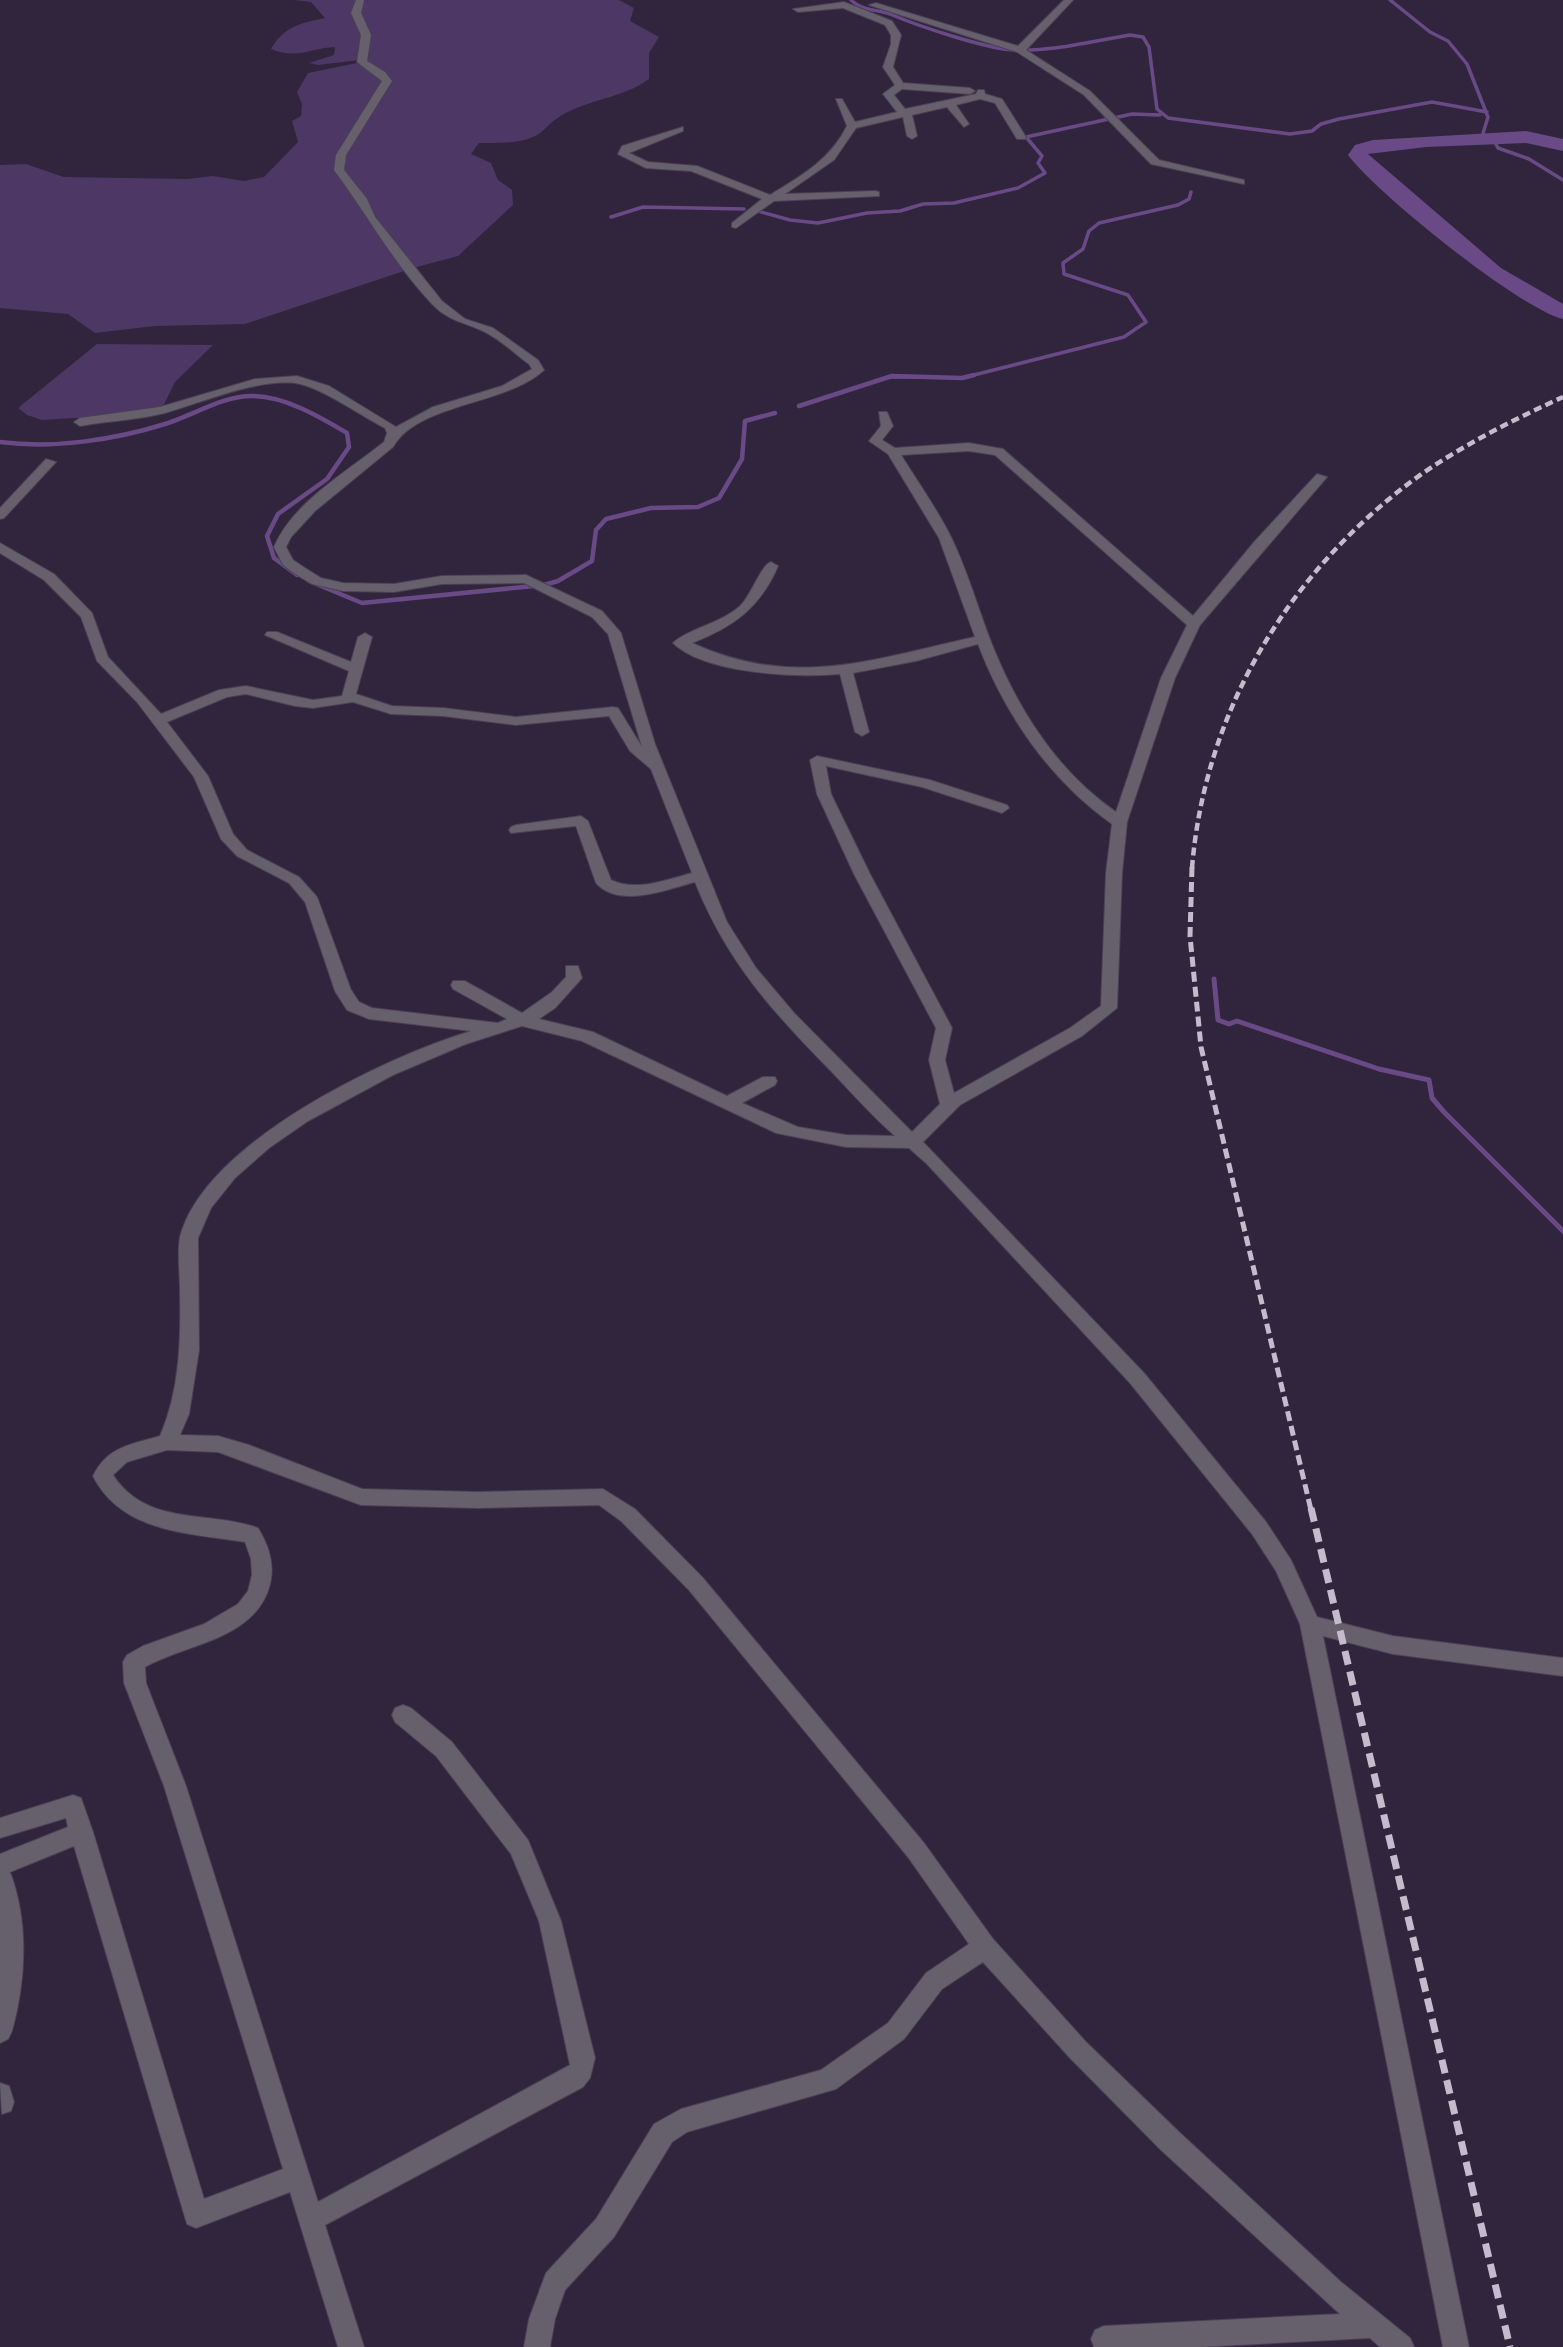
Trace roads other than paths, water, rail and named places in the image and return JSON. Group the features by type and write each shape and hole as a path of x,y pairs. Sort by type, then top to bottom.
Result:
{"street":[{"path":"360,0 356,13 367,40 362,62 382,74 387,81 341,155 339,170 362,198 370,218 438,303 461,321 489,330 534,362 538,370 506,388 437,410 393,433 389,444 312,506 288,530 280,547 288,562 317,581 362,589 454,580 526,579 597,614 614,633 658,769 719,922 750,972 788,1017 912,1142 1137,1378 1259,1528 1284,1566 1310,1624 1455,2339"},
{"path":"860,0 1020,50 1087,93 1160,165 1240,182"},
{"path":"1020,50 1069,0"},
{"path":"798,9 844,5 889,23 896,35 896,44 888,67 900,86"},
{"path":"912,136 911,123 888,94 900,86 981,92 980,96"},
{"path":"852,126 980,96 999,100 1021,137"},
{"path":"736,225 752,208 800,183 847,140 852,126 839,101"},
{"path":"949,102 964,124"},
{"path":"680,129 635,144 626,148 623,154 646,166 694,169 769,198 875,194"},
{"path":"80,422 161,410 255,383 297,380 325,388 344,402 390,426 393,433"},
{"path":"883,415 887,426 875,441 893,452 945,538 1009,696 1031,733 1075,787 1120,822"},
{"path":"893,452 969,447 999,452 1194,624"},
{"path":"0,515 50,462"},
{"path":"459,985 523,1021 587,1037 782,1129 813,1137 874,1144 912,1142 950,1106 1076,1032 1109,1008 1114,873 1120,822 1168,678 1194,624 1260,544 1321,477"},
{"path":"0,547 49,577 87,616 102,659 159,720 201,776 226,836 242,853 293,880 312,901 343,991 353,1006 369,1013 497,1028"},
{"path":"771,566 742,614 726,625 680,643 756,670 845,668 918,657 959,643 984,639"},
{"path":"272,635 356,669"},
{"path":"348,699 365,637"},
{"path":"845,668 862,732"},
{"path":"159,720 224,693 246,690 313,704 348,699 391,709 516,721 612,711 635,748 658,769"},
{"path":"950,1106 937,1060 944,1028 862,874 824,794 817,760 925,783 1002,808"},
{"path":"516,830 581,821 604,883 622,890 700,876"},
{"path":"167,1442 181,1403 190,1350 189,1238 192,1226 212,1191 231,1170 274,1137 335,1098 460,1040 523,1021 543,1009 573,978 572,970"},
{"path":"728,1102 769,1081"},
{"path":"351,2347 175,1786 135,1682 134,1662 150,1650 212,1632 248,1610 261,1586 262,1567 258,1545 251,1534 156,1518 120,1502 103,1476 109,1465 142,1447 167,1442 218,1444 361,1497 478,1500 603,1497 628,1515 696,1584 916,1850 985,1947 1078,2050 1170,2141 1332,2291 1401,2347"},
{"path":"1310,1624 1393,1645 1563,1667"},
{"path":"311,2219 574,2078 582,2070 583,2058 550,1921 520,1847 444,1749 403,1715"},
{"path":"0,1828 73,1805 196,2215 298,2176"},
{"path":"0,1865 82,1832"},
{"path":"0,1876 13,1937 13,1979 0,2031"},
{"path":"537,2347 542,2319 555,2282 605,2228 663,2133 681,2121 828,2080 896,2031 934,1981 985,1947"},
{"path":"1104,2339 1375,2325"}],"waterway":[{"path":"851,0 864,8 890,14 951,36 1013,50 1057,48 1130,35 1143,37 1149,47 1157,109 1168,118 1290,134 1312,131 1321,124 1339,119 1432,102 1486,112"},
{"path":"1390,0 1430,32 1448,41 1467,64 1486,112"},
{"path":"1481,140 1488,117 1486,112"},
{"path":"754,210 790,220 818,223 867,213 900,211 923,204 954,203 1018,188 1045,173 1038,163 1042,156 1026,137 1132,114 1160,115"},
{"path":"1563,145 1526,137 1426,141 1373,146 1362,149 1358,155 1375,173 1494,272 1563,313"},
{"path":"1493,139 1498,148 1529,159 1563,180"},
{"path":"966,377 1124,337 1146,322 1128,295 1064,274 1063,263 1083,249 1089,231 1099,223 1178,205 1189,199 1191,192"},
{"path":"611,217 643,207 744,209"},
{"path":"966,377 974,375"},
{"path":"799,406 892,376 927,377"},
{"path":"889,377 927,377"},
{"path":"927,377 966,377"},
{"path":"0,442 62,444 104,439 165,424 219,402 241,397 264,397 302,408 347,433 349,447 327,479 278,514 267,536 274,558 297,575"},
{"path":"544,585 558,581 592,561 596,530 606,519 651,508 698,507 719,498 742,459 745,421 775,413"},
{"path":"309,581 362,603 534,586"},
{"path":"1214,979 1218,1020 1229,1024 1237,1021 1379,1069 1429,1080 1432,1098 1444,1112 1563,1231"}],"railway":[{"path":"1192,868 1200,809 1215,752 1236,697 1263,645 1296,597 1333,551 1376,510 1423,473 1492,432 1563,397"},
{"path":"1192,867 1190,936 1201,1047 1311,1510"},
{"path":"1311,1508 1510,2347"}]}
